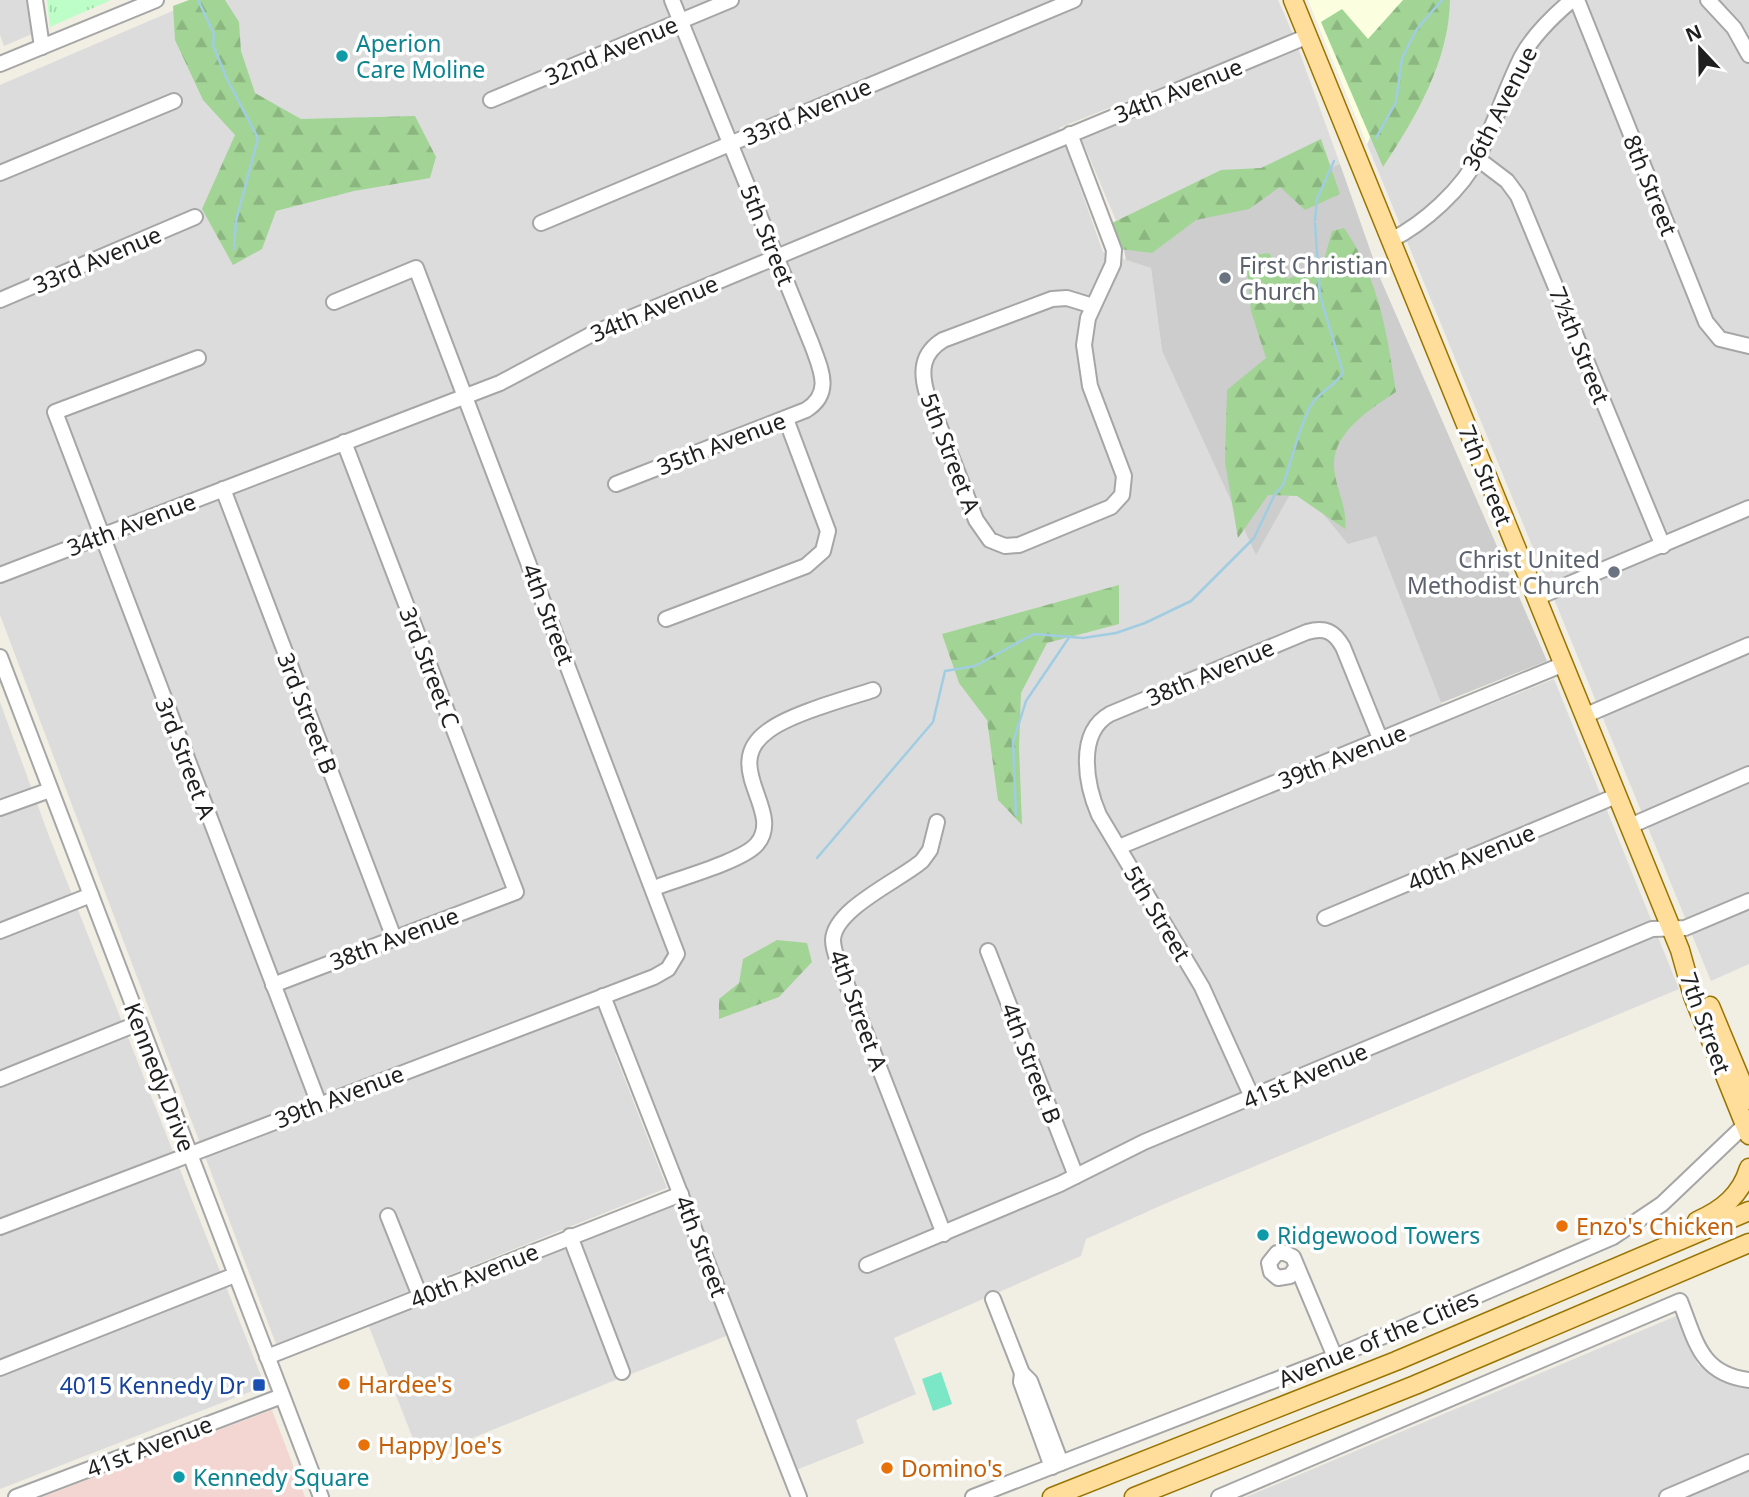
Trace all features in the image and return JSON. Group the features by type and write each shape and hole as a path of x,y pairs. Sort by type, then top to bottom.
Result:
{"main road":[{"name":"7th Street","path":"1293,0 1630,825 1680,950 1693,996 1748,1128"},
{"name":"7th Street","path":"1680,950 1697,976 1749,1100"},
{"path":"1748,1128 1749,1141"},
{"path":"1531,1304 1609,1262 1717,1212 1734,1197 1749,1168"},
{"name":"Avenue of the Cities","path":"1052,1497 1295,1403 1749,1211"},
{"path":"1134,1497 1403,1390 1749,1242"},
{"path":"1616,1299 1686,1278 1749,1251"}],"street":[{"path":"35,0 41,47"},
{"path":"0,64 156,0"},
{"name":"5th Street","path":"672,0 822,373 822,395"},
{"name":"32nd Avenue","path":"491,100 731,0"},
{"name":"33rd Avenue","path":"541,223 1074,0"},
{"name":"36th Avenue","path":"1391,240 1409,231 1444,198 1478,159 1521,58 1549,20 1575,0"},
{"name":"8th Street","path":"1575,0 1706,322 1720,339 1749,346"},
{"path":"1708,0 1734,29 1749,55"},
{"name":"34th Avenue","path":"0,575 466,396 523,372 594,332 1308,36"},
{"path":"0,173 174,101"},
{"path":"1070,134 1114,250 1113,264 1093,306"},
{"name":"7½th Street","path":"1478,159 1507,181 1518,196 1663,545"},
{"name":"33rd Avenue","path":"0,300 195,217"},
{"name":"4th Street","path":"334,302 416,268 654,888 676,948 674,960"},
{"name":"5th Street A","path":"1067,298 1093,306 1084,345 1085,360 1090,386 1122,467 1124,491 1111,507 1030,541 1012,547 990,540 976,520 928,394 922,374 923,362 931,349 943,340 1042,302 1067,298"},
{"name":"3rd Street A","path":"198,358 55,412 319,1104"},
{"name":"35th Avenue","path":"616,484 786,419 811,407 822,395"},
{"path":"666,619 806,566 814,562 827,545 828,531 786,419"},
{"name":"3rd Street C","path":"344,442 516,892"},
{"name":"3rd Street B","path":"223,489 394,938"},
{"path":"1536,598 1749,508"},
{"name":"38th Avenue","path":"1095,725 1110,714 1307,632 1329,630 1343,647 1381,741"},
{"path":"1584,716 1749,645"},
{"name":"Kennedy Drive","path":"0,657 321,1497"},
{"name":"39th Avenue","path":"1119,848 1564,664"},
{"path":"654,888 743,854 760,841 765,821 748,772 750,756 762,735 778,725 873,690"},
{"name":"5th Street","path":"1095,725 1088,754 1090,786 1099,815 1202,987 1252,1097"},
{"path":"1630,825 1749,774"},
{"path":"0,808 50,790"},
{"name":"40th Avenue","path":"1325,918 1616,796"},
{"name":"4th Street A","path":"937,822 926,857 843,917 833,941 840,967 944,1234"},
{"name":"38th Avenue","path":"273,985 516,892"},
{"path":"0,931 91,895"},
{"name":"41st Avenue","path":"867,1265 1076,1176 1144,1142 1652,929 1685,928 1749,901"},
{"name":"4th Street B","path":"988,951 1076,1176"},
{"name":"39th Avenue","path":"0,1227 662,973 674,960"},
{"name":"4th Street","path":"603,996 799,1497"},
{"path":"0,1079 139,1023"},
{"name":"Avenue of the Cities","path":"973,1497 1335,1357 1628,1229 1748,1128"},
{"name":"40th Avenue","path":"267,1357 681,1194"},
{"path":"388,1216 420,1296"},
{"path":"570,1236 622,1372"},
{"path":"1295,1269 1301,1273 1335,1357"},
{"path":"0,1368 235,1275"},
{"path":"993,1299 1022,1373 1030,1381 1056,1465"},
{"path":"1219,1497 1680,1301 1709,1364 1729,1377 1749,1380"},
{"name":"41st Avenue","path":"16,1497 282,1396"},
{"path":"1667,1497 1749,1462"}],"shaded area":[{"path":"0,0 26,0 32,34 4,46 0,35"},
{"path":"198,0 1278,0 1293,34 1059,128 1103,252 1151,268 1162,351 1256,554 1296,481 1376,536 1441,703 1451,720 1554,679 1679,989 1169,1202 1086,1239 1081,1256 894,1338 916,1394 856,1420 864,1443 796,1470 632,1046 615,1054 667,1188 276,1344 0,615 0,85"},
{"path":"1308,0 1433,0 1367,144"},
{"path":"1433,0 1749,0 1749,964 1711,981 1367,144"},
{"path":"1298,48 1340,164 1304,178 1120,230 1082,140"},
{"path":"1340,164 1380,278 1547,661 1441,703 1376,536 1348,544 1297,482 1256,555 1162,351 1151,268 1126,260 1120,230 1304,178"},
{"path":"0,702 49,836 265,1386 0,1489"},
{"path":"676,1200 726,1336 629,1375 576,1240"},
{"path":"567,1243 618,1379 421,1459 368,1324"},
{"path":"1676,1316 1698,1365 1749,1388 1749,1497 1246,1497"},
{"path":"272,1410 305,1497 42,1497"}],"green space":[{"path":"47,0 111,0 50,27"},
{"path":"189,0 225,0 239,22 241,51 255,93 301,119 415,116 436,157 430,178 354,191 276,211 262,249 233,265 202,209 235,135 203,100 175,40 173,6"},
{"path":"1403,0 1450,0 1448,23 1444,45 1428,88 1383,167 1321,22 1342,9 1368,39"},
{"path":"1321,139 1340,194 1305,210 1280,187 1249,209 1196,220 1152,253 1120,249 1112,223 1221,170 1261,168"},
{"path":"1344,228 1366,267 1380,307 1396,392 1356,422 1340,441 1334,464 1345,512 1345,529 1297,496 1268,495 1238,538 1225,462 1227,390 1266,358 1251,311 1246,256 1269,253 1288,279 1323,264 1332,231"},
{"path":"1119,585 1119,624 1047,643 1021,693 1019,747 1022,825 998,800 987,720 959,683 942,634"},
{"path":"777,940 807,943 812,962 779,997 719,1019 719,999 739,983 743,959"},
{"path":"941,1372 952,1404 933,1411 922,1379"}],"waterway":[{"path":"198,0 214,34 213,45 226,77 258,138 236,221 234,249"},
{"path":"1376,138 1396,102 1402,58 1417,29 1442,0"},
{"path":"1315,220 1317,199 1334,161"},
{"path":"817,858 933,722 945,671 975,666 1034,634 1083,638 1116,633 1145,623 1191,601 1254,538 1275,494 1283,485 1313,401 1343,372 1320,296 1315,223"},
{"path":"1016,815 1013,742 1026,701 1070,636"}],"place":[{"name":"Aperion Care Moline","path":"342,56"},
{"name":"First Christian Church","path":"1225,278"},
{"name":"Christ United Methodist Church","path":"1614,572"},
{"name":"Enzo's Chicken","path":"1562,1226"},
{"name":"Ridgewood Towers","path":"1263,1235"},
{"name":"Hardee's","path":"344,1384"},
{"name":"4015 Kennedy Dr","path":"259,1385"},
{"name":"Happy Joe's","path":"364,1445"},
{"name":"Domino's","path":"887,1468"},
{"name":"Kennedy Square","path":"179,1477"}]}
